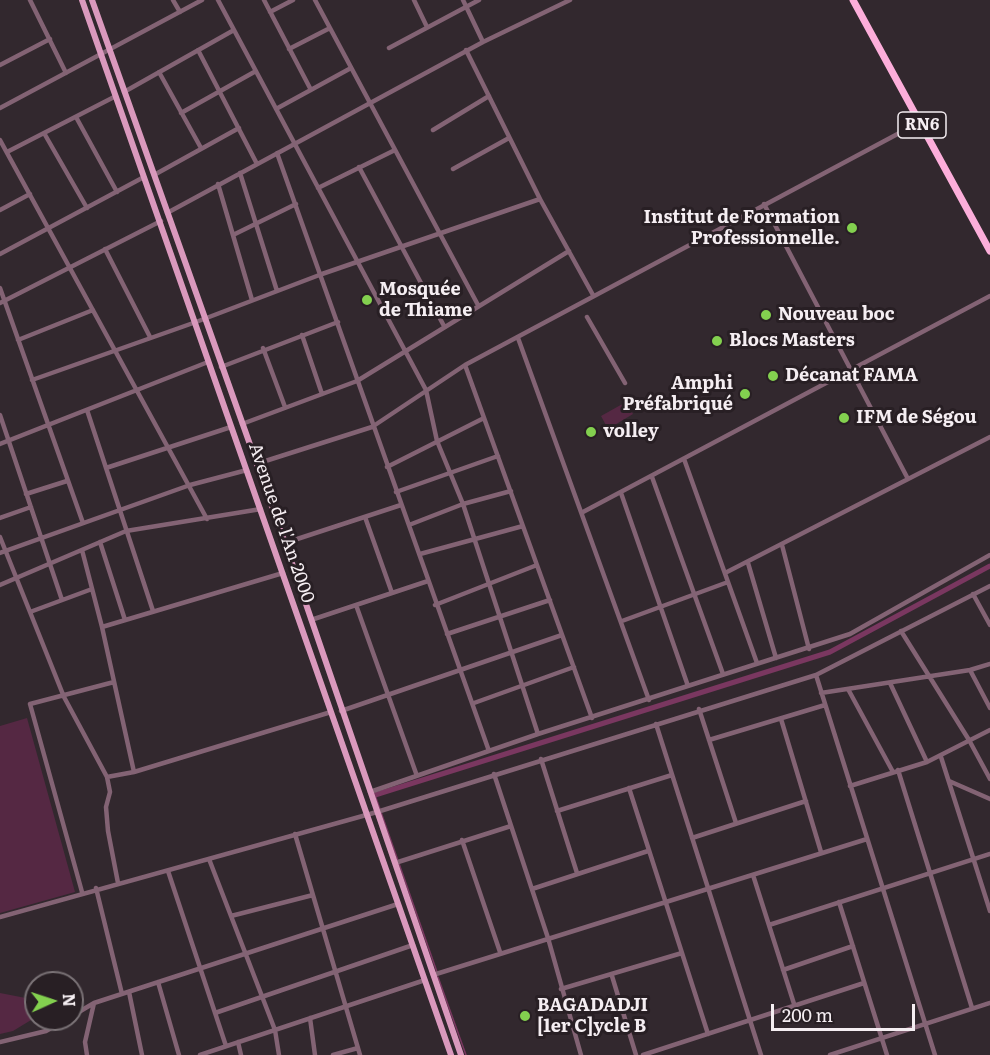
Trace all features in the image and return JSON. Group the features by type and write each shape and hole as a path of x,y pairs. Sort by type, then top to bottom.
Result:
{"highway":[{"name":"RN6","path":"853,0 990,251"}],"main road":[{"name":"Avenue de l'An 2000","path":"82,0 452,1055"},
{"name":"Avenue de l'An 2000","path":"92,0 285,543 461,1055"}],"street":[{"path":"30,0 66,73"},
{"path":"173,0 180,12"},
{"path":"0,108 202,0"},
{"path":"218,0 426,390 437,441 463,504 538,734"},
{"path":"264,0 311,90"},
{"path":"270,12 293,0"},
{"path":"315,0 478,305"},
{"path":"414,0 428,27"},
{"path":"463,0 483,42"},
{"path":"389,48 479,0"},
{"path":"167,213 466,50 565,1"},
{"path":"289,49 330,28"},
{"path":"124,92 234,30"},
{"path":"0,56 2,64 50,39"},
{"path":"198,50 257,164"},
{"path":"466,50 540,199 593,295"},
{"path":"276,109 351,68"},
{"path":"181,112 256,71"},
{"path":"159,72 201,148"},
{"path":"7,152 116,96"},
{"path":"433,130 489,96"},
{"path":"76,117 117,192"},
{"path":"256,465 372,427 465,365 920,122"},
{"path":"154,175 239,128"},
{"path":"44,133 87,208"},
{"path":"453,169 509,138"},
{"path":"0,140 207,519"},
{"path":"318,188 395,150"},
{"path":"277,153 322,274 372,427 420,554 435,605 474,703 489,751"},
{"path":"359,167 444,326"},
{"path":"240,173 277,291"},
{"path":"0,254 144,177"},
{"path":"218,184 252,300"},
{"path":"0,210 30,195"},
{"path":"32,380 196,322 204,317 322,274 540,199"},
{"path":"233,235 296,204"},
{"path":"764,204 908,480"},
{"path":"2,302 160,221"},
{"path":"105,249 150,338"},
{"path":"242,424 357,381 569,251"},
{"path":"0,288 2,302 18,340 83,523"},
{"path":"583,512 990,296"},
{"path":"18,340 93,310"},
{"path":"587,317 625,383"},
{"path":"221,367 263,348 338,322"},
{"path":"302,335 322,394"},
{"path":"518,338 583,512 649,700"},
{"path":"263,348 285,407"},
{"path":"0,444 208,362"},
{"path":"465,365 592,718"},
{"path":"87,410 153,611"},
{"path":"0,415 62,600"},
{"path":"387,467 484,418"},
{"path":"106,468 231,427"},
{"path":"725,573 990,437"},
{"path":"396,492 498,456"},
{"path":"684,459 757,663"},
{"path":"0,553 190,485 247,470"},
{"path":"652,477 723,674"},
{"path":"26,494 67,481"},
{"path":"409,525 463,504 511,491"},
{"path":"621,493 688,686"},
{"path":"285,543 401,505"},
{"path":"0,518 31,507"},
{"path":"0,585 126,531 261,509"},
{"path":"365,517 392,593"},
{"path":"420,554 523,526"},
{"path":"0,537 64,697 107,777 110,792 106,807 108,831 118,883"},
{"path":"100,542 125,620"},
{"path":"782,544 809,649"},
{"path":"82,550 102,627 134,772"},
{"path":"370,792 538,734 850,634 990,555"},
{"path":"748,562 776,657"},
{"path":"435,605 537,565"},
{"path":"102,627 283,573"},
{"path":"311,620 428,581"},
{"path":"622,621 728,582"},
{"path":"0,917 96,888 168,871 367,815 699,709 816,675 990,586"},
{"path":"30,612 92,589"},
{"path":"973,594 990,626"},
{"path":"447,634 550,600"},
{"path":"356,605 417,776"},
{"path":"901,631 969,740 990,779"},
{"path":"341,711 562,635"},
{"path":"821,693 928,677 990,664"},
{"path":"474,703 574,667"},
{"path":"970,669 990,708"},
{"path":"816,675 935,1055"},
{"path":"82,892 30,704 64,697 114,682"},
{"path":"890,683 927,762"},
{"path":"848,689 896,771 972,1008"},
{"path":"709,740 825,705"},
{"path":"699,709 736,823"},
{"path":"107,777 134,772 331,712"},
{"path":"781,720 821,852"},
{"path":"656,724 761,1055"},
{"path":"850,786 927,762 990,730"},
{"path":"941,756 990,911"},
{"path":"541,759 577,873"},
{"path":"494,774 548,938 581,1055"},
{"path":"557,812 672,775"},
{"path":"949,781 990,799"},
{"path":"629,788 708,1034"},
{"path":"692,838 806,801"},
{"path":"395,863 511,826"},
{"path":"295,834 360,1055"},
{"path":"433,975 500,952 867,839"},
{"path":"462,840 500,952"},
{"path":"532,889 648,851"},
{"path":"769,925 990,854"},
{"path":"208,859 275,1029 279,1055"},
{"path":"168,871 198,969 226,1046"},
{"path":"753,875 795,1007"},
{"path":"96,888 122,994"},
{"path":"231,916 313,895"},
{"path":"839,902 887,1055"},
{"path":"84,1009 94,1003 398,904"},
{"path":"214,1013 413,945"},
{"path":"783,970 853,946"},
{"path":"561,989 612,976 682,953"},
{"path":"612,976 636,1055"},
{"path":"200,1055 425,980"},
{"path":"158,982 179,1055"},
{"path":"643,1055 864,983"},
{"path":"129,992 142,1055"},
{"path":"87,1055 85,1042 94,1003"},
{"path":"830,1055 990,1003"},
{"path":"310,1018 315,1055"},
{"path":"0,1042 45,1031"},
{"path":"238,1042 241,1055"},
{"path":"333,1055 358,1048"}],"shaded area":[{"path":"626,402 633,414 608,429 601,416"},
{"path":"27,718 75,892 0,913 0,726"},
{"path":"0,993 24,998 24,1024 13,1031 0,1034"}],"waterway":[{"path":"375,795 830,652 990,566"},
{"path":"375,795 437,972"},
{"path":"438,977 466,1055"}],"place":[{"name":"Institut de Formation Professionnelle.","path":"852,228"},
{"name":"Mosquée de Thiame","path":"367,300"},
{"name":"Nouveau boc","path":"766,315"},
{"name":"Blocs Masters","path":"717,341"},
{"name":"Décanat FAMA","path":"773,376"},
{"name":"Amphi Préfabriqué","path":"745,394"},
{"name":"IFM de Ségou","path":"844,418"},
{"name":"volley","path":"591,432"},
{"name":"BAGADADJI [1er C]ycle B","path":"525,1016"}]}
